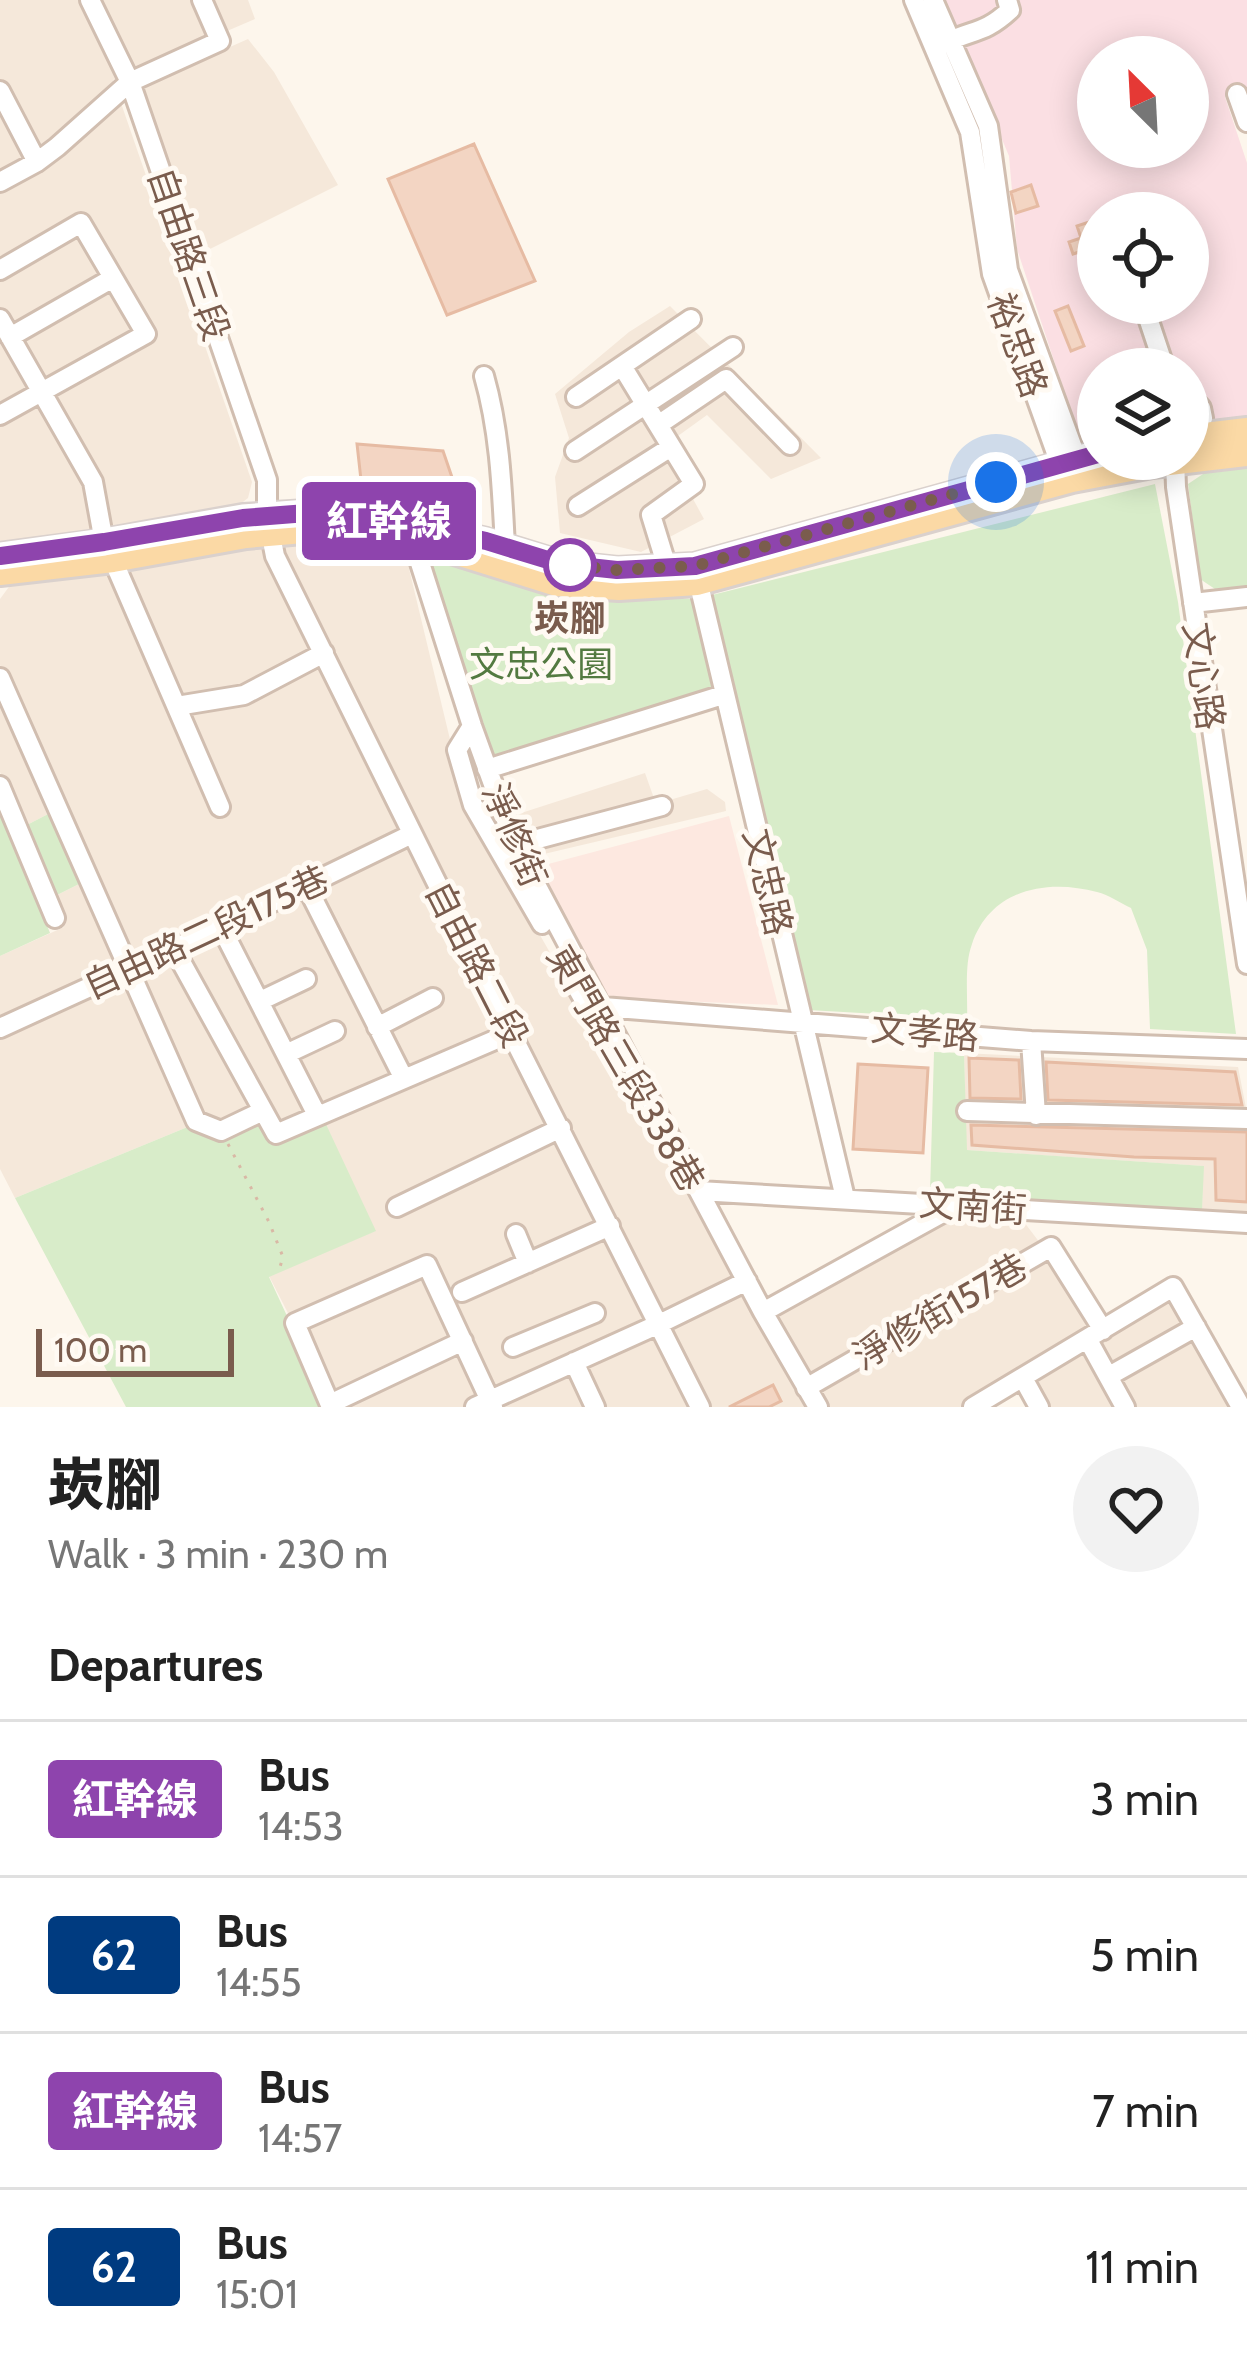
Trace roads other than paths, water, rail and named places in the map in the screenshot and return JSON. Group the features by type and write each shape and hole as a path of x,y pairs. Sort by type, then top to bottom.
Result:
{"main road":[{"path":"1209,432 1247,430"},
{"path":"1209,458 1247,454"},
{"path":"502,557 557,584 619,588 696,574 1077,464"},
{"path":"5,569 268,524 414,533 502,557 617,570 667,567 696,574"}],"street":[{"name":"自由路三段","path":"89,0 130,82 267,480 268,524"},
{"path":"0,182 37,162 130,82 220,41 202,0"},
{"name":"裕忠路","path":"914,0 943,43"},
{"name":"裕忠路","path":"933,0 970,132 992,274 1077,464"},
{"path":"943,43 989,29 1010,10 1007,0"},
{"path":"0,91 37,162"},
{"path":"1238,94 1247,122"},
{"path":"0,270 81,224 146,334 0,415"},
{"path":"113,278 5,328 93,482 108,551 220,807"},
{"path":"576,397 691,319"},
{"path":"575,451 733,347"},
{"path":"622,366 694,484 651,515 667,567"},
{"path":"484,376 500,450 502,557"},
{"path":"658,425 726,379 790,445"},
{"path":"578,506 671,447"},
{"name":"文心路","path":"1177,480 1247,964"},
{"name":"自由路二段","path":"268,524 275,556 700,1407"},
{"name":"淨修街","path":"414,533 472,726 514,845 699,1191"},
{"name":"文忠路","path":"696,574 844,1198"},
{"path":"1193,603 1247,597"},
{"path":"177,706 244,695 324,653"},
{"path":"0,678 196,1121 221,1131 263,1111"},
{"path":"487,769 723,695"},
{"name":"東門路三段338巷","path":"472,726 457,750 473,805 686,1181 699,1191 818,1407"},
{"path":"0,786 55,918"},
{"path":"514,845 662,806"},
{"name":"自由路二段175巷","path":"0,1028 412,834"},
{"path":"306,885 404,1079"},
{"path":"221,927 317,1115"},
{"path":"174,949 276,1134 511,1034"},
{"path":"260,1001 306,979"},
{"path":"376,1027 433,998"},
{"name":"文孝路","path":"603,1007 755,1024 801,1021 1031,1041 1247,1049"},
{"path":"286,1054 335,1031"},
{"path":"1031,1041 1036,1115"},
{"path":"967,1111 1247,1119"},
{"path":"397,1207 561,1127"},
{"name":"文南街","path":"699,1191 1247,1223"},
{"path":"763,1312 944,1213"},
{"path":"462,1292 610,1226"},
{"path":"516,1234 528,1263"},
{"name":"淨修街157巷","path":"806,1388 1052,1247 1096,1335"},
{"path":"463,1341 330,1406 295,1323 427,1265 463,1341 486,1405 747,1281"},
{"path":"974,1407 1174,1287 1232,1404"},
{"path":"513,1347 595,1313"},
{"path":"562,1327 595,1407"},
{"path":"1109,1376 1196,1328"},
{"path":"1096,1335 1125,1407"},
{"path":"1023,1378 1039,1407"}],"place":[{"name":"崁腳","path":"570,565"}],"park label":[{"name":"文忠公園","path":"541,664"}]}
